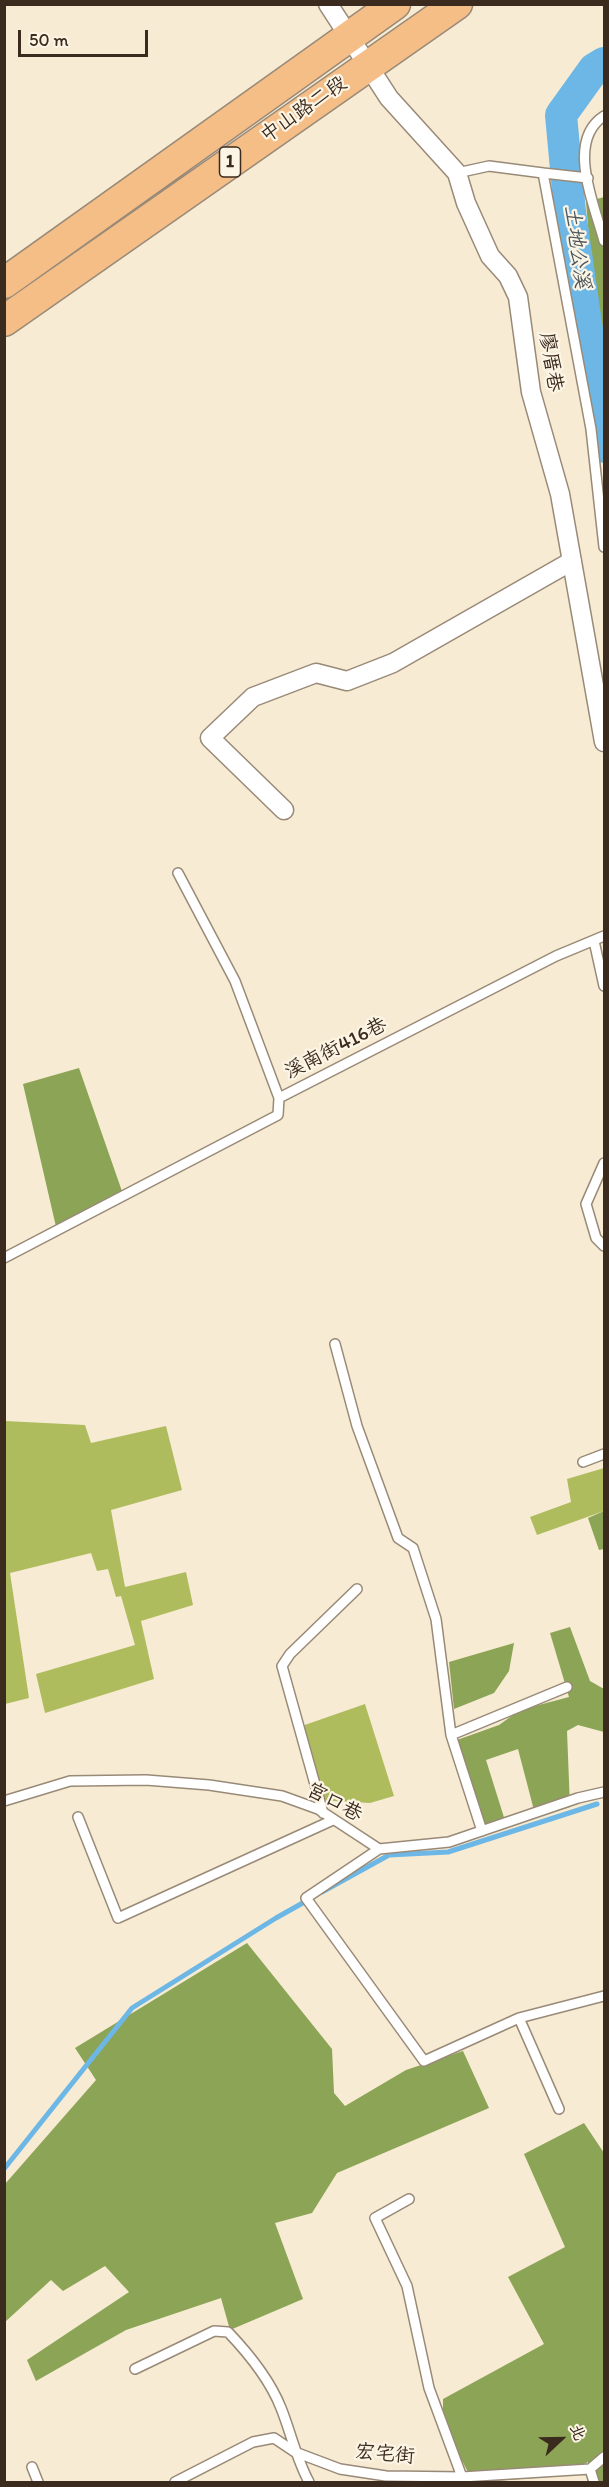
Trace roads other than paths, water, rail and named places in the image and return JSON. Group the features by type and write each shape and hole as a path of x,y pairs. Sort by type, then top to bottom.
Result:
{"main road":[{"name":"中山路二段","path":"4,283 394,4"},
{"name":"中山路二段","path":"4,321 457,4"}],"street":[{"name":"廖厝巷","path":"328,4 389,98 457,173 466,203 490,256 508,276 518,297 531,392 560,494 604,742"},
{"path":"284,810 210,738 253,697 316,673 346,681 393,663 572,561"}],"lane":[{"path":"604,116 596,122 586,138 583,160 604,241"},
{"path":"457,173 489,166 588,178"},
{"path":"543,173 591,429 604,547"},
{"path":"178,873 235,981 279,1098"},
{"name":"溪南街416巷","path":"4,1258 278,1115 279,1098 556,956 604,936"},
{"path":"594,941 604,986"},
{"path":"604,1163 586,1204 596,1238 604,1246"},
{"path":"335,1344 357,1426 398,1538 413,1548 436,1619 451,1735 482,1831"},
{"path":"583,1462 604,1454"},
{"path":"323,1813 282,1666 290,1654 357,1589"},
{"path":"451,1735 567,1687"},
{"name":"宮口巷","path":"4,1801 70,1782 146,1780 209,1785 282,1796 323,1813 379,1849"},
{"path":"604,1792 579,1798 449,1842 379,1849 306,1898 424,2061 519,2018 604,1996"},
{"path":"78,1817 118,1918 333,1820"},
{"path":"519,2018 559,2109"},
{"path":"409,2199 375,2218 407,2286 429,2388 462,2477"},
{"path":"135,2369 214,2331 228,2331 251,2356 281,2407 295,2452 309,2482"},
{"name":"宏宅街","path":"175,2482 253,2442 274,2438 295,2452 340,2469 386,2476 481,2479 590,2469"},
{"path":"594,2482 590,2469 604,2457"},
{"path":"32,2467 38,2482"}],"waterway":[{"name":"土地公溪","path":"604,63 594,69 561,115 570,212 604,447"},
{"path":"322,1892 389,1855 448,1852 597,1804"},
{"path":"4,2169 132,2008 308,1900"}]}
